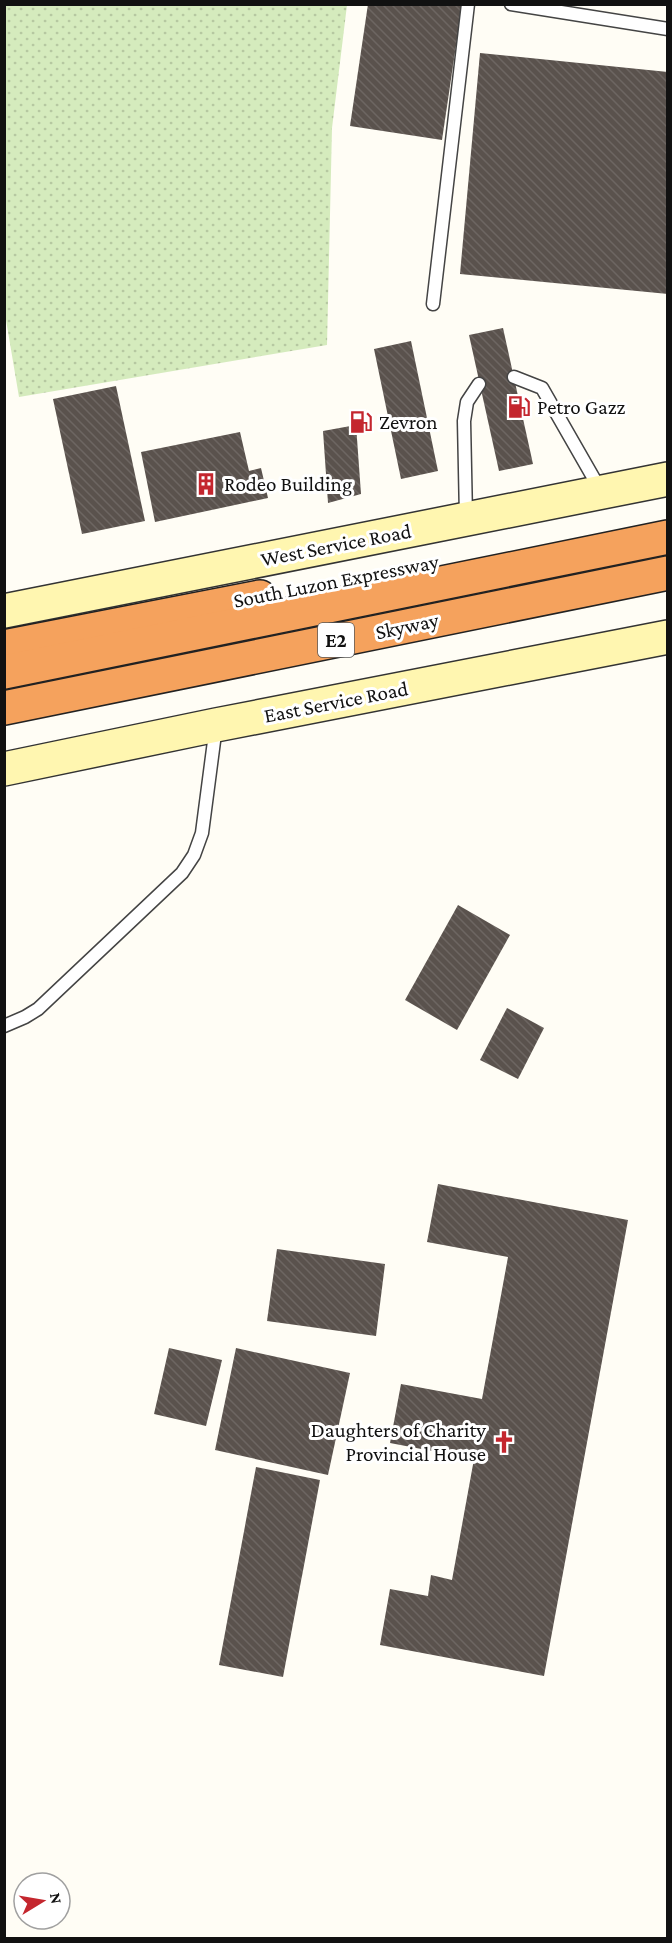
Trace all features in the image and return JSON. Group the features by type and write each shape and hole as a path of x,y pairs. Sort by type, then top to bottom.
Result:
{"highway":[{"name":"South Luzon Expressway","path":"4,647 668,516"},
{"name":"Skyway","path":"4,672 668,537"},
{"name":"Skyway","path":"4,708 668,573"},
{"name":"E2","path":"4,725 668,594"}],"main road":[{"name":"West Service Road","path":"4,611 668,479"},
{"name":"East Service Road","path":"4,769 216,725 668,637"}],"lane":[{"path":"433,304 468,4"},
{"path":"511,4 667,28"},
{"path":"514,377 542,388 601,492"},
{"path":"466,519 464,421 467,402 479,384"},
{"path":"4,1026 38,1009 182,873 194,855 201,833 216,725"}],"green space":[{"path":"4,5 347,5 332,128 327,345 19,397 4,308"}],"building":[{"path":"368,4 462,5 442,140 350,126"},
{"path":"480,53 668,72 668,294 460,274"},
{"path":"503,328 533,464 499,471 469,335"},
{"path":"411,341 438,471 401,479 374,349"},
{"path":"116,386 145,521 82,534 53,399"},
{"path":"356,425 361,494 328,503 323,431"},
{"name":"Rodeo Building","path":"240,432 249,471 261,468 268,498 155,522 141,452"},
{"path":"458,905 510,935 457,1030 405,1000"},
{"path":"507,1008 544,1028 518,1079 480,1060"},
{"path":"438,1184 628,1220 544,1676 380,1645 390,1589 428,1596 431,1575 452,1580 474,1459 390,1443 401,1384 482,1399 508,1257 427,1242"},
{"path":"277,1249 385,1264 376,1336 267,1321"},
{"path":"169,1348 222,1360 206,1426 154,1414"},
{"path":"236,1348 350,1373 328,1475 215,1450"},
{"path":"256,1467 320,1480 283,1677 219,1665"}],"place":[{"name":"Petro Gazz","path":"519,407"},
{"name":"Zevron","path":"361,422"},
{"name":"Rodeo Building","path":"206,484"},
{"name":"Daughters of Charity Provincial House","path":"504,1442"}]}
